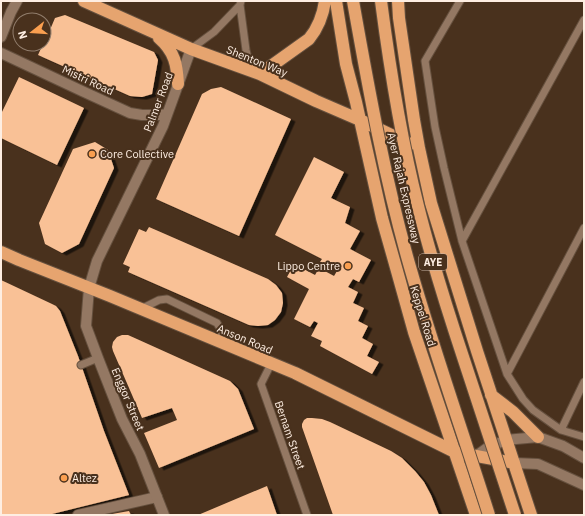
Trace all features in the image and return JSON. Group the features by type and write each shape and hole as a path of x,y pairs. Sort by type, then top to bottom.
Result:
{"highway":[{"name":"Shenton Way","path":"84,1 191,49 255,73 419,148"},
{"path":"255,73 309,39 315,32 326,1"},
{"name":"Keppel Road","path":"336,1 346,64 382,218 426,370 476,515"},
{"name":"Ayer Rajah Expressway","path":"353,1 373,111 388,181 406,252 444,380 489,515"},
{"name":"Ayer Rajah Expressway","path":"381,1 397,107 418,207 451,321 515,515"},
{"path":"398,1 399,18 412,104 430,203 531,515"},
{"path":"141,27 158,37 169,48 177,65 178,84"},
{"name":"Anson Road","path":"1,252 295,373 455,452 514,463"},
{"path":"491,395 513,412 538,438"}],"street":[{"path":"1,37 17,1"},
{"name":"Palmer Road","path":"89,288 97,261 163,126 191,49"},
{"name":"Mistri Road","path":"1,53 130,113 142,115 167,114"},
{"name":"Enggor Street","path":"89,288 86,326 122,419 140,454 164,515"},
{"path":"463,475 476,456 487,448 506,440 538,438 563,446 584,458"},
{"name":"Anson Road","path":"514,463 538,464 584,486"},
{"path":"78,515 157,497"}],"lane":[{"path":"460,1 425,61 435,127 462,241 507,374 523,399 533,410 561,430 584,437"},
{"path":"240,3 246,50 255,73"},
{"path":"191,49 214,32 240,3"},
{"path":"462,241 584,20"},
{"path":"507,374 584,228"},
{"path":"142,309 160,300 167,299 217,323 221,330 222,343"},
{"path":"81,365 98,358"},
{"name":"Bernam Street","path":"271,364 261,384 307,515"},
{"path":"561,430 584,382"}],"building":[{"path":"65,15 154,52 158,60 152,94 142,97 130,96 38,55 39,52 52,52 52,25 55,18"},
{"path":"19,77 84,108 57,165 1,138 1,114"},
{"path":"221,87 291,119 239,236 156,199 202,94 211,89"},
{"path":"95,142 108,150 114,168 79,244 62,253 45,244 39,223 73,149"},
{"name":"Lippo Centre","path":"314,157 344,172 331,198 350,207 345,223 360,231 350,249 371,260 359,282 353,279 348,287 358,292 353,303 364,308 358,321 368,326 362,338 373,344 367,356 379,362 372,374 320,346 322,341 311,336 318,323 314,321 310,327 294,319 309,289 287,277 294,264 315,275 319,268 334,276 337,271 320,262 322,259 275,235"},
{"path":"149,227 268,279 276,285 282,293 283,303 281,312 275,320 268,325 249,325 128,272 130,267 123,264 139,229 146,232"},
{"path":"1,280 56,306 60,311 129,495 48,515 1,515"},
{"path":"128,335 230,381 238,389 254,429 159,468 144,433 177,420 172,408 142,418 112,347 113,342 117,337"},
{"path":"307,418 322,419 330,422 391,451 402,458 424,482 439,515 333,515 302,427 304,420"},
{"path":"267,486 277,515 198,515"},
{"path":"129,511 131,515 112,515 112,514"}],"place":[{"name":"Core Collective","path":"92,154"},
{"name":"Lippo Centre","path":"348,266"},
{"name":"Altez","path":"64,478"}]}
